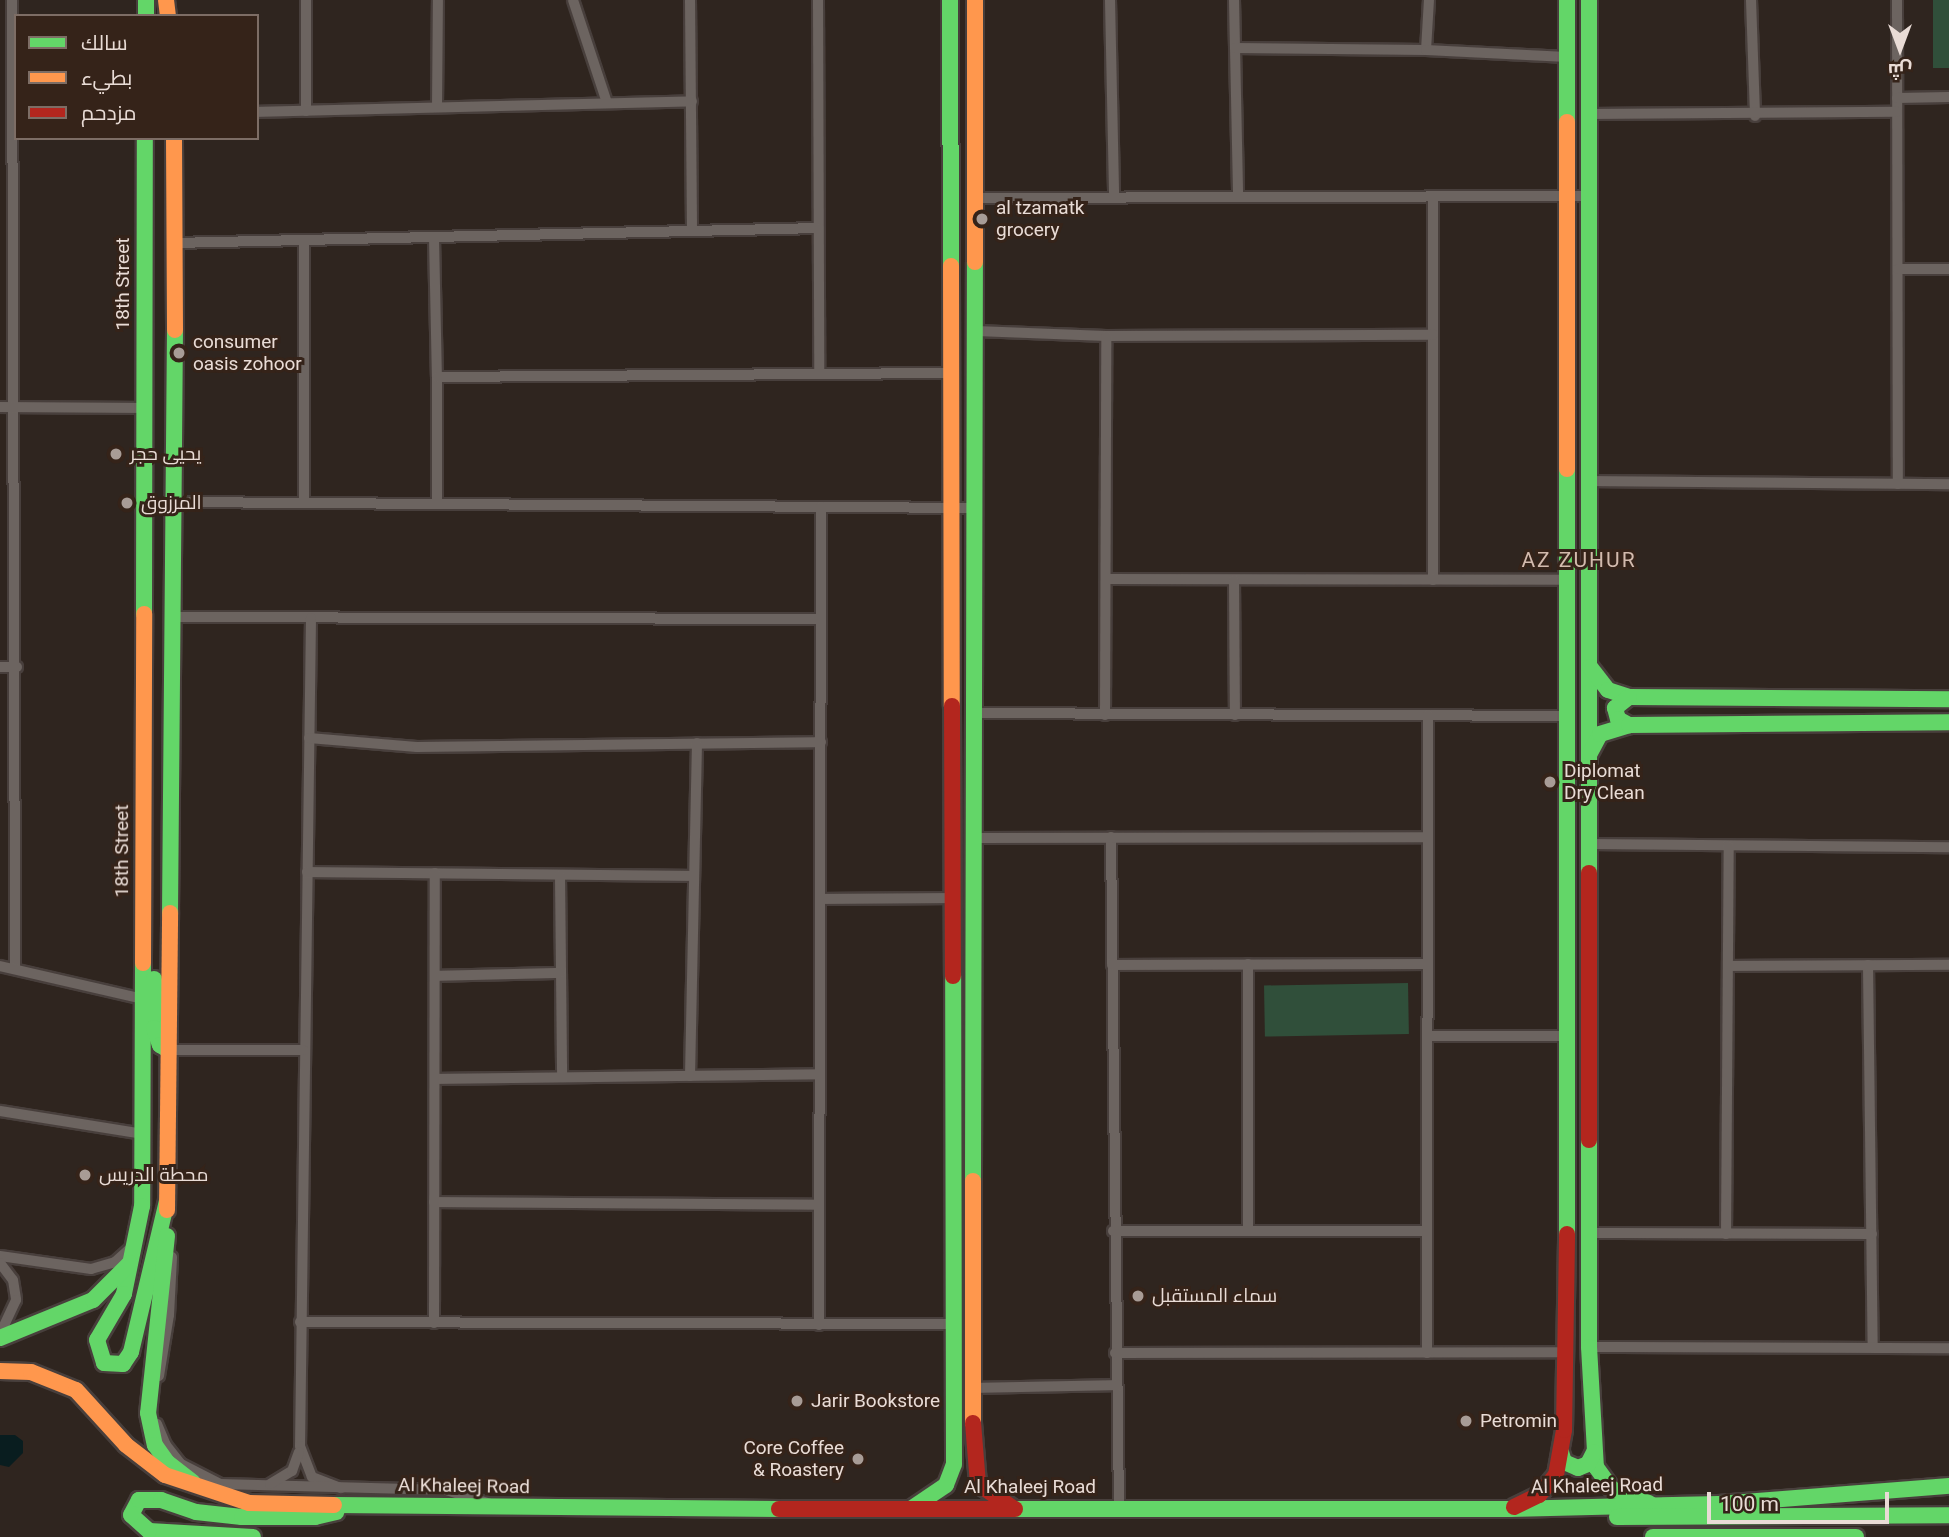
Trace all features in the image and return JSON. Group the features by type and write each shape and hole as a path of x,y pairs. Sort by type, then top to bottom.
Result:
{"street":[{"path":"12,0 17,667 15,969"},
{"path":"306,0 306,111"},
{"path":"437,107 438,0"},
{"path":"573,0 607,103"},
{"path":"690,0 692,232"},
{"path":"818,0 818,372"},
{"path":"912,1508 937,1493 951,1476 953,1404 950,0"},
{"path":"975,0 976,1417 973,1462 978,1484 1013,1508"},
{"path":"1110,0 1114,197"},
{"path":"1234,0 1238,197"},
{"path":"1426,50 1429,0"},
{"path":"1510,1509 1547,1489 1561,1452 1567,1352 1567,0"},
{"path":"1589,0 1589,1347 1594,1452 1600,1476 1612,1489 1655,1505"},
{"path":"1752,0 1755,116"},
{"path":"1897,0 1898,484"},
{"path":"1235,48 1426,50 1567,57"},
{"path":"0,68 13,68"},
{"path":"1897,98 1949,97"},
{"path":"259,112 692,101"},
{"path":"1589,114 1755,116 1897,113"},
{"name":"18th Street","path":"145,140 143,1134 136,1250 124,1294 97,1340 104,1363 122,1364 131,1352 167,1201"},
{"path":"174,140 176,502 167,1201 164,1286 148,1413 155,1445 167,1462 216,1496"},
{"path":"976,198 1589,196"},
{"path":"1433,197 1433,580"},
{"path":"174,243 818,228"},
{"path":"434,237 437,504"},
{"path":"303,503 304,241"},
{"path":"0,266 13,266"},
{"path":"1898,269 1949,268"},
{"path":"976,331 1106,336 1433,335"},
{"path":"1105,715 1106,336"},
{"path":"437,377 951,373"},
{"path":"0,407 143,408"},
{"path":"1589,481 1949,484"},
{"path":"176,502 975,508"},
{"path":"819,1325 821,507"},
{"path":"0,541 14,541"},
{"path":"1107,579 1567,580"},
{"path":"1234,580 1235,715"},
{"path":"174,617 821,619"},
{"path":"265,1486 292,1471 300,1446 303,1050 311,618"},
{"path":"1589,664 1608,690 1629,697 1949,699"},
{"path":"0,667 17,667"},
{"path":"1629,697 1615,708 1618,719 1629,725"},
{"path":"975,713 1567,716"},
{"path":"1427,1353 1428,715"},
{"path":"1589,755 1600,734 1629,725 1949,722"},
{"path":"309,738 417,747 821,742"},
{"path":"690,1076 697,743"},
{"path":"1567,758 1576,797 1577,838 1589,844 1949,847"},
{"path":"975,838 1427,836"},
{"path":"1111,837 1113,1231 1119,1508"},
{"path":"1726,1234 1728,846"},
{"path":"307,872 694,876"},
{"path":"434,1323 435,873"},
{"path":"560,874 562,1077"},
{"path":"143,897 153,945 154,1028 160,1045 168,1050 303,1050"},
{"path":"820,899 953,898"},
{"path":"1248,964 1248,1230"},
{"path":"1112,965 1427,964"},
{"path":"1868,965 1872,1348"},
{"path":"1728,966 1949,965"},
{"path":"0,966 143,999"},
{"path":"435,976 561,973"},
{"path":"1428,1036 1567,1036"},
{"path":"435,1079 819,1074"},
{"path":"0,1111 143,1134"},
{"path":"167,1201 172,1246 169,1315 155,1393 160,1434 181,1464 206,1479 265,1486 446,1490 508,1509"},
{"path":"434,1202 818,1205"},
{"path":"1113,1231 1426,1231"},
{"path":"1589,1233 1872,1234"},
{"path":"0,1256 91,1269 115,1262 136,1250"},
{"path":"0,1336 93,1300 136,1250"},
{"path":"0,1262 13,1280 16,1300 0,1336"},
{"path":"300,1322 954,1324"},
{"path":"1589,1347 1949,1348"},
{"path":"1115,1353 1567,1352"},
{"name":"Al Khaleej Road","path":"0,1371 31,1372 76,1390 92,1403 126,1446 164,1475 216,1496 250,1503 508,1509 1510,1509 1655,1505 1949,1486"},
{"path":"975,1388 1118,1385"},
{"path":"953,1404 962,1414 976,1417"},
{"path":"300,1446 312,1477 341,1488"},
{"path":"1561,1452 1564,1462 1578,1468 1588,1464 1594,1452"},
{"path":"253,1537 149,1531 131,1515 139,1500 161,1500 196,1512 242,1517 315,1517 364,1506"},
{"path":"1551,1508 1622,1518 1949,1515"},
{"path":"1653,1537 1856,1537"}],"green space":[{"path":"1933,0 1949,0 1949,68 1933,68"},
{"path":"1408,983 1409,1034 1265,1037 1264,986"}],"water":[{"path":"0,1435 15,1435 23,1441 23,1453 9,1467 0,1465"}],"traffic: fast":[{"path":"146,0 146,14"},
{"path":"950,0 951,266"},
{"path":"1567,0 1567,122"},
{"path":"1589,0 1589,873"},
{"path":"144,614 145,140"},
{"path":"973,1181 975,262"},
{"path":"170,913 175,330"},
{"path":"1567,469 1567,1234"},
{"path":"1590,667 1608,690 1629,697 1949,699"},
{"path":"1629,697 1615,708 1618,719 1629,725"},
{"path":"1590,753 1600,734 1629,725 1949,722"},
{"path":"143,963 142,1206 124,1294 97,1340 104,1363 123,1364 131,1352 167,1201"},
{"path":"912,1508 946,1485 954,1464 953,976"},
{"path":"154,979 154,1028 160,1045 168,1050"},
{"path":"1589,1140 1589,1347 1596,1467 1612,1489 1649,1503"},
{"path":"167,1236 148,1413 155,1445 167,1462 193,1482"},
{"path":"0,1338 93,1300 130,1263"},
{"path":"1561,1452 1564,1462 1578,1468 1588,1464 1594,1452"},
{"path":"1015,1509 1510,1509 1719,1504 1949,1486"},
{"path":"253,1537 149,1531 131,1515 139,1500 161,1500 196,1512 242,1517 315,1517 336,1512"},
{"path":"334,1505 779,1509"},
{"path":"1617,1517 1949,1515"},
{"path":"1653,1537 1856,1537"}],"traffic: slow":[{"path":"166,0 168,14"},
{"path":"975,0 975,262"},
{"path":"1567,122 1567,469"},
{"path":"174,140 175,330"},
{"path":"951,266 952,706"},
{"path":"143,963 144,614"},
{"path":"167,1210 170,913"},
{"path":"973,1181 973,1423"},
{"path":"0,1371 31,1372 76,1390 126,1445 165,1475 249,1503 334,1505"}],"traffic: jam":[{"path":"952,706 953,976"},
{"path":"1589,873 1589,1140"},
{"path":"1514,1507 1539,1495 1556,1475 1564,1430 1567,1234"},
{"path":"973,1423 978,1484 1013,1508"},
{"path":"779,1509 1015,1509"}],"place":[{"name":"al tzamatk grocery","path":"982,219"},
{"name":"consumer oasis zohoor","path":"179,353"},
{"name":"يحيى حجر","path":"116,454"},
{"name":"المرزوق","path":"127,503"},
{"name":"Diplomat Dry Clean","path":"1550,782"},
{"name":"محطة الدريس","path":"85,1175"},
{"name":"سماء المستقبل","path":"1138,1296"},
{"name":"Jarir Bookstore","path":"797,1401"},
{"name":"Petromin","path":"1466,1421"},
{"name":"Core Coffee & Roastery","path":"858,1459"}],"district":[{"name":"AZ ZUHUR","path":"1579,560"}]}
